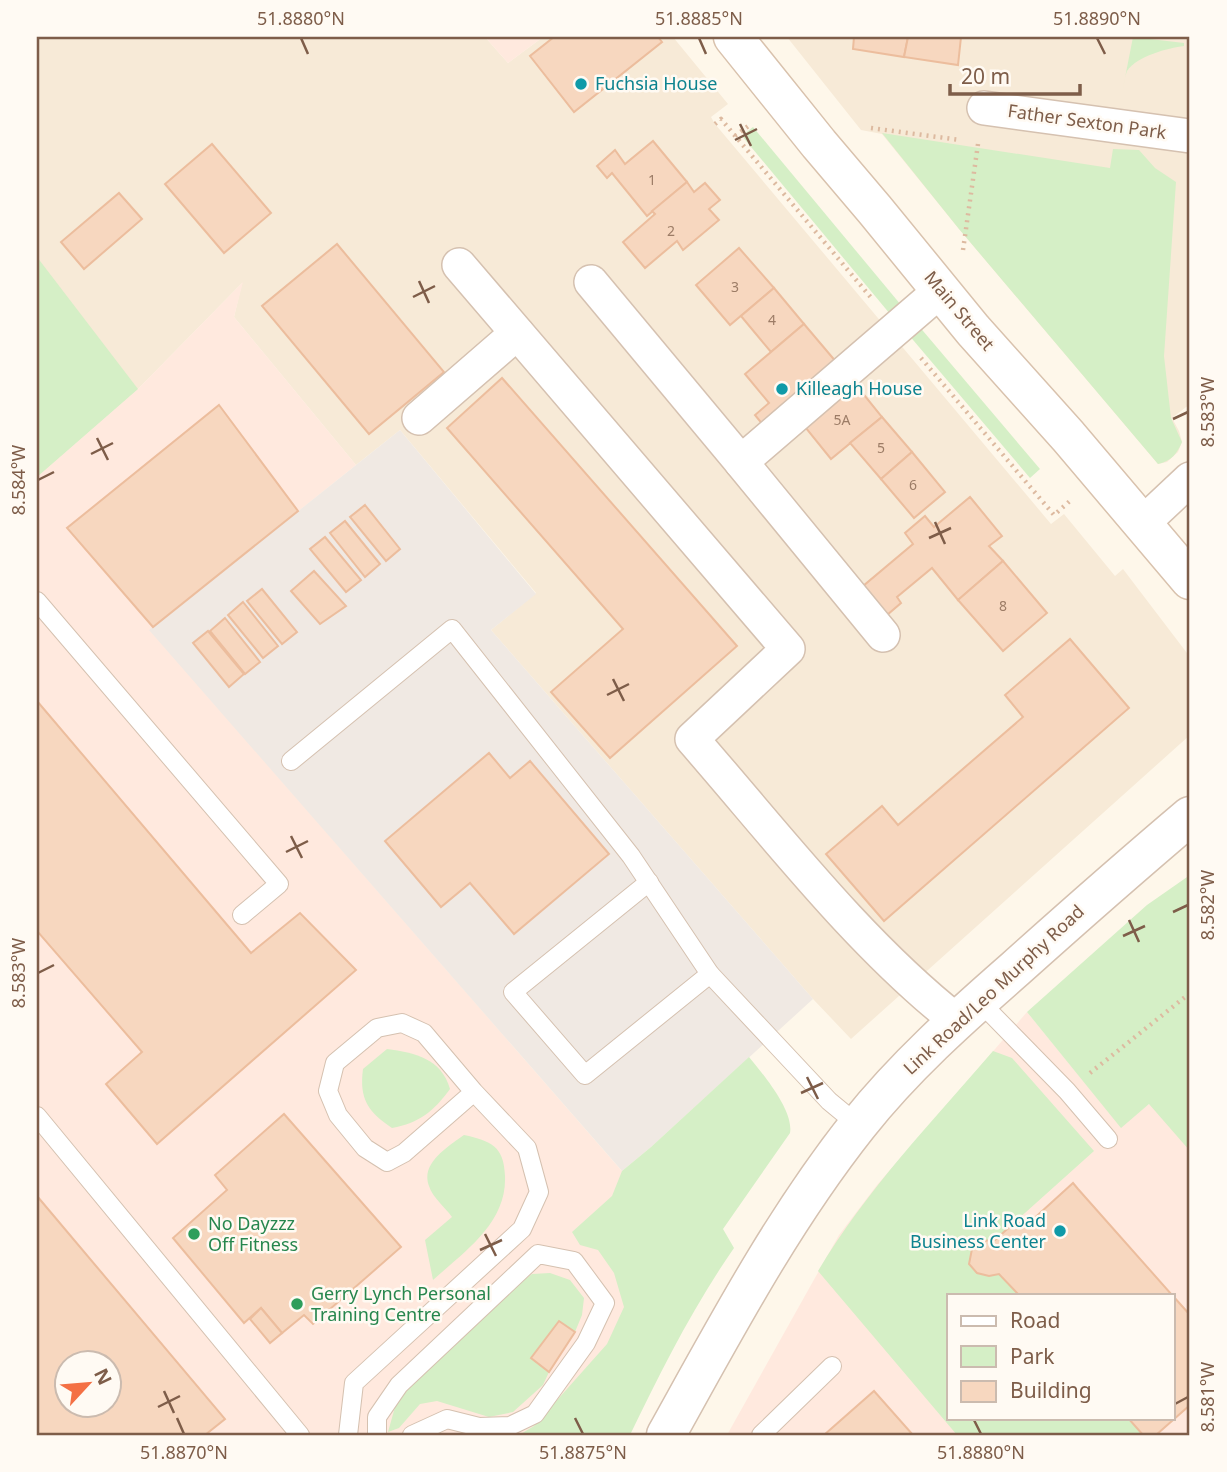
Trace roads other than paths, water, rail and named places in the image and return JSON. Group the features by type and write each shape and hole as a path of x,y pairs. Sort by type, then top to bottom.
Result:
{"street":[{"name":"Main Street","path":"733,37 941,290 1190,580"},
{"name":"Father Sexton Park","path":"982,120 1190,136"},
{"path":"459,265 788,649 691,739 842,911 921,992 968,1011"},
{"path":"591,282 883,635"},
{"path":"741,462 941,290"},
{"path":"419,418 517,333"},
{"path":"1142,524 1190,479"},
{"name":"Link Road/Leo Murphy Road","path":"666,1435 804,1199 858,1125 915,1059 1190,816"}],"lane":[{"path":"37,601 279,884 242,915"},
{"path":"291,761 452,629 632,856 710,974 829,1101 858,1125"},
{"path":"649,882 513,992 585,1075 710,974"},
{"path":"968,1011 1067,1091 1108,1139"},
{"path":"348,1435 354,1382 522,1229 539,1192 527,1148 474,1093 424,1033 402,1023 377,1028 335,1063 328,1091 338,1115 365,1148 387,1162 404,1153 474,1093"},
{"path":"37,1116 300,1435"},
{"path":"377,1435 377,1418 399,1385 538,1254 573,1261 605,1303 586,1343 535,1414 510,1426 479,1427 447,1419 412,1435"},
{"path":"761,1435 832,1366"}],"place":[{"name":"Fuchsia House","path":"581,84"},
{"name":"Killeagh House","path":"782,389"},
{"name":"Link Road Business Center","path":"1060,1231"},
{"name":"No Dayzzz Off Fitness","path":"194,1234"},
{"name":"Gerry Lynch Personal Training Centre","path":"297,1304"}]}
